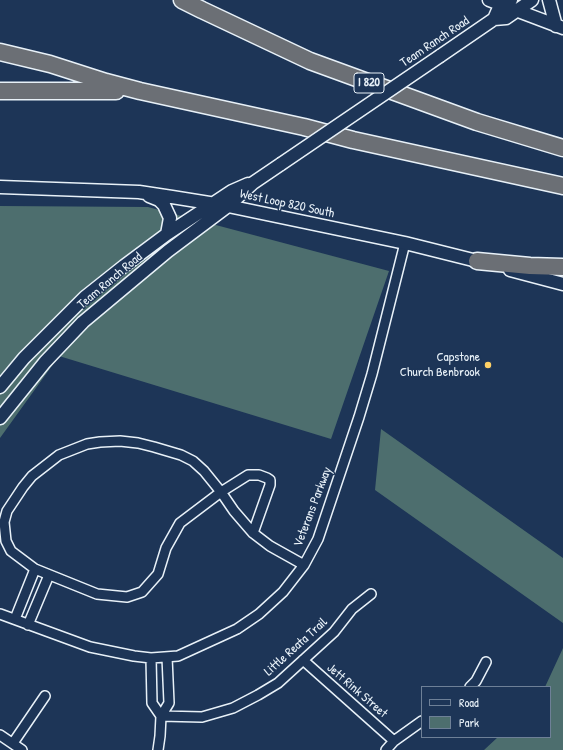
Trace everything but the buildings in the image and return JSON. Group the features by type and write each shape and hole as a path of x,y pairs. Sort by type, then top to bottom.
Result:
{"highway":[{"name":"I 820","path":"182,0 310,61 476,122 563,148"},
{"path":"0,52 50,64 140,91 304,127 361,142 563,186"},
{"path":"0,91 140,91"},
{"path":"477,261 530,266 563,267"}],"street":[{"path":"490,0 510,6 559,27"},
{"name":"Team Ranch Road","path":"0,418 45,362 83,322 168,251 228,206 253,183 494,19 506,18 510,6 532,0"},
{"path":"549,0 559,27"},
{"name":"Team Ranch Road","path":"0,387 24,358 85,297 167,234 232,191 253,183"},
{"name":"West Loop 820 South","path":"0,187 138,192 228,206 404,243 563,284"},
{"path":"138,192 159,200 164,205 170,218 167,234"},
{"name":"Veterans Parkway","path":"0,614 90,647 134,656 151,658 166,657 178,656 237,629 259,614 283,592 304,565 318,539 372,374 404,243"},
{"path":"85,297 96,311"},
{"path":"253,533 270,485 270,480 259,475 248,475 221,492 180,523 166,548 158,574 142,592 127,597 96,594 35,569 11,551 6,541 4,522 7,512 32,476 59,455 87,444 120,441 154,447 181,455 193,461 204,471 221,492 234,511 253,533 270,546 304,565"},
{"path":"14,619 35,569"},
{"path":"28,625 49,575"},
{"name":"Little Reata Trail","path":"161,716 202,717 233,708 278,683 334,632 352,609 371,594"},
{"path":"158,750 161,716 169,703 166,657"},
{"path":"151,658 152,703 161,716"},
{"name":"Jett Rink Street","path":"303,660 394,741"},
{"path":"471,686 476,681 486,662"},
{"path":"13,743 45,696"},
{"path":"386,750 394,741 421,722"},
{"path":"0,735 22,750"}],"green space":[{"path":"0,206 148,207 389,271 331,439 59,356 0,438"},
{"path":"381,429 563,558 563,623 375,490"},
{"path":"563,648 563,750 484,750 497,738 551,738 551,686 545,686"}],"place":[{"name":"Capstone Church Benbrook","path":"488,365"}]}
